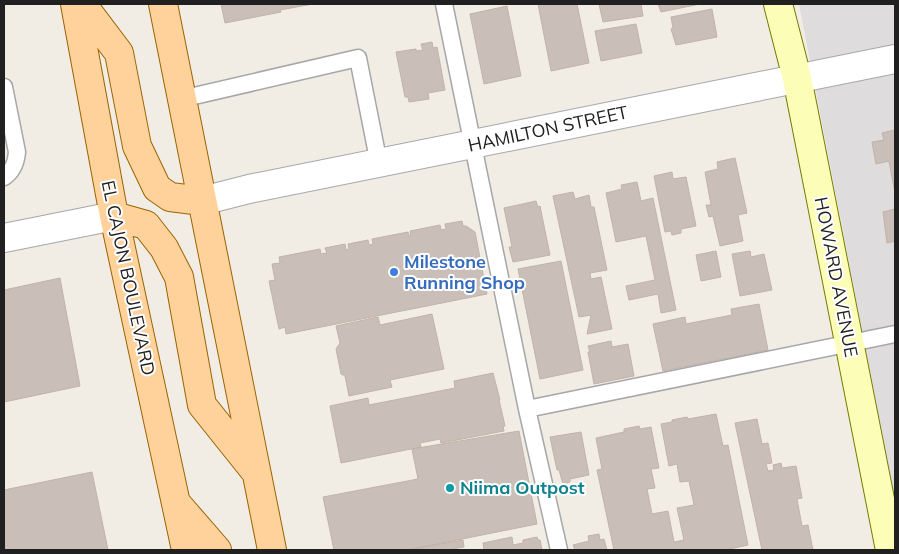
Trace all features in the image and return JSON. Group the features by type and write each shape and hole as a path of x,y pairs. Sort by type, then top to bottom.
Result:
{"main road":[{"name":"EL CAJON BOULEVARD","path":"76,4 114,216 186,550"},
{"path":"82,4 119,53 137,146 157,188 170,197 202,201"},
{"path":"163,4 272,550"},
{"path":"114,216 146,225 164,248 179,276 202,405 257,473"},
{"path":"176,502 217,550"}],"street":[{"name":"HOWARD AVENUE","path":"778,4 797,78 890,550"},
{"name":"HAMILTON STREET","path":"202,201 249,189 895,59"},
{"path":"4,238 114,216"}],"lane":[{"path":"444,4 559,550"},
{"path":"181,99 358,58 379,164"},
{"path":"4,87 17,152 16,163 9,174 4,177"},
{"path":"528,409 895,334"}],"shaded area":[{"path":"799,4 895,4 895,500"}],"building":[{"path":"221,4 313,4 225,23"},
{"path":"538,4 577,4 589,63 551,71"},
{"path":"599,4 641,4 643,16 603,22"},
{"path":"658,4 700,4 661,12"},
{"path":"507,6 521,76 484,84 470,14"},
{"path":"712,9 717,37 676,45 671,29 673,28 671,17"},
{"path":"636,24 642,53 601,61 595,31"},
{"path":"432,42 433,48 437,47 445,90 428,93 429,99 409,102 408,97 405,97 396,52 416,49 416,51 423,50 421,44"},
{"path":"895,130 895,193 889,161 876,164 872,142 884,140 882,133"},
{"path":"735,158 747,213 738,215 743,241 720,246 713,216 709,217 706,205 711,205 705,172 718,169 717,162"},
{"path":"672,172 673,179 686,177 696,226 681,229 681,233 672,235 671,231 665,232 654,176"},
{"path":"637,182 641,201 653,198 676,310 661,313 658,294 629,300 626,286 655,280 646,236 616,242 606,193 622,189 621,185"},
{"path":"573,192 575,199 589,195 591,207 594,207 607,270 590,273 591,279 601,277 612,329 587,334 591,315 579,317 553,196"},
{"path":"536,201 538,207 540,206 550,255 513,262 504,208"},
{"path":"895,209 895,241 887,243 883,212"},
{"path":"462,221 463,226 475,232 487,294 286,334 285,327 279,329 269,281 275,280 272,264 280,263 279,257 320,249 321,254 327,253 325,248 345,244 346,250 349,249 348,244 368,240 369,245 373,244 372,239 408,232 409,236 411,236 410,231 440,225 441,230 446,229 445,224"},
{"path":"716,251 721,277 701,281 696,255"},
{"path":"750,251 751,257 764,254 772,290 740,296 732,254"},
{"path":"561,261 583,370 540,379 518,269"},
{"path":"60,278 80,386 4,402 4,290"},
{"path":"759,304 768,350 663,371 653,324 685,317 686,324 732,315 731,309"},
{"path":"432,314 444,369 390,380 392,387 349,396 345,376 341,374 336,349 340,343 336,326 378,317 380,325"},
{"path":"611,341 612,347 628,344 634,376 594,384 588,346"},
{"path":"493,373 505,426 503,426 504,431 441,443 440,439 420,443 421,447 341,463 330,406 368,398 369,405 455,388 454,381"},
{"path":"716,414 723,446 728,445 748,545 725,550 614,550 597,470 602,469 596,438 624,432 624,429 639,426 640,429 651,427 659,468 651,469 655,488 647,489 652,514 668,511 674,542 684,540 677,508 694,505 689,481 680,482 677,464 669,466 661,424 687,417 688,419"},
{"path":"757,419 762,444 768,443 772,463 766,464 768,471 774,470 773,465 781,463 782,468 796,466 802,498 797,499 802,526 808,525 813,550 762,550 735,423"},
{"name":"Niima Outpost","path":"519,431 537,524 407,550 334,550 323,497 418,479 412,449"},
{"path":"581,432 589,475 570,479 570,482 563,484 559,470 557,470 550,437"},
{"path":"92,472 108,550 4,550 4,490"},
{"path":"599,534 600,540 604,539 607,550 575,550 573,545 589,541 588,536"},
{"path":"512,537 513,545 523,543 523,540 537,537 540,540 542,550 484,550 483,543"},
{"path":"463,540 464,547 446,550 407,550"}],"place":[{"name":"Milestone Running Shop","path":"394,272"},
{"name":"Niima Outpost","path":"450,488"}]}
